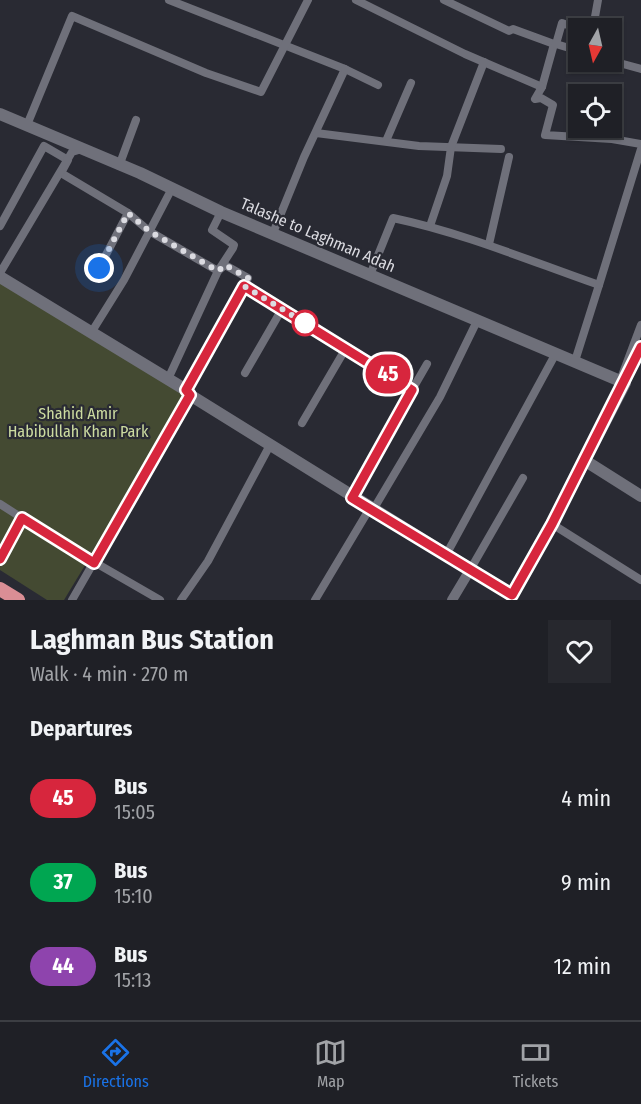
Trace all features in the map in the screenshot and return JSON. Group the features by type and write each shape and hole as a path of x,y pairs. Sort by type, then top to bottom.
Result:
{"highway":[{"path":"0,589 18,600"}],"main road":[{"name":"Talashe to Laghman Adah","path":"0,114 140,173 221,212 622,382"},
{"path":"0,275 168,380 269,447 516,598 622,382"},
{"path":"585,460 641,496"}],"street":[{"path":"169,0 345,69 378,85"},
{"path":"27,125 72,16 256,92 261,92 308,0"},
{"path":"356,0 484,62 542,87"},
{"path":"444,0 509,32 513,29 554,44 542,87 536,99 541,98 553,105 545,135 612,139 641,144"},
{"path":"595,18 598,0"},
{"path":"568,25 562,23 556,44 568,48"},
{"path":"430,226 447,176 451,147 484,62"},
{"path":"622,64 641,69"},
{"path":"273,233 345,69"},
{"path":"386,141 411,83"},
{"path":"119,166 136,120"},
{"path":"316,133 419,146 501,149"},
{"path":"0,226 44,146 68,160 0,275"},
{"path":"61,173 72,152 82,149"},
{"path":"575,361 641,149"},
{"path":"489,244 508,157"},
{"path":"61,173 128,213 149,231 218,271"},
{"path":"92,333 124,280 169,194"},
{"path":"168,380 218,271 234,245 212,230 221,212"},
{"path":"99,268 128,213"},
{"path":"370,275 393,218 430,226 489,244 599,285"},
{"path":"72,600 188,393 248,278 225,265 218,271"},
{"path":"244,286 412,390"},
{"path":"245,374 282,309"},
{"path":"315,600 440,397 477,321"},
{"path":"622,382 641,325"},
{"path":"622,382 641,347"},
{"path":"302,423 346,348"},
{"path":"446,555 556,353"},
{"path":"352,498 427,364"},
{"path":"181,600 208,561 269,447"},
{"path":"452,600 522,478"},
{"path":"0,504 94,563 160,600"},
{"path":"0,559 22,518"},
{"path":"552,524 641,580"}],"green space":[{"name":"Shahid Amir Habibullah Khan Park","path":"0,283 188,395 64,600 47,600 0,570"}],"bus line":[{"name":"45","path":"0,559 22,518 94,563 190,395 186,390 244,286 412,390 352,498 512,595 552,524 625,383 641,347"}],"route":[{"path":"99,268 128,213 149,231 218,271 225,265 248,278 244,286 305,323"}]}
